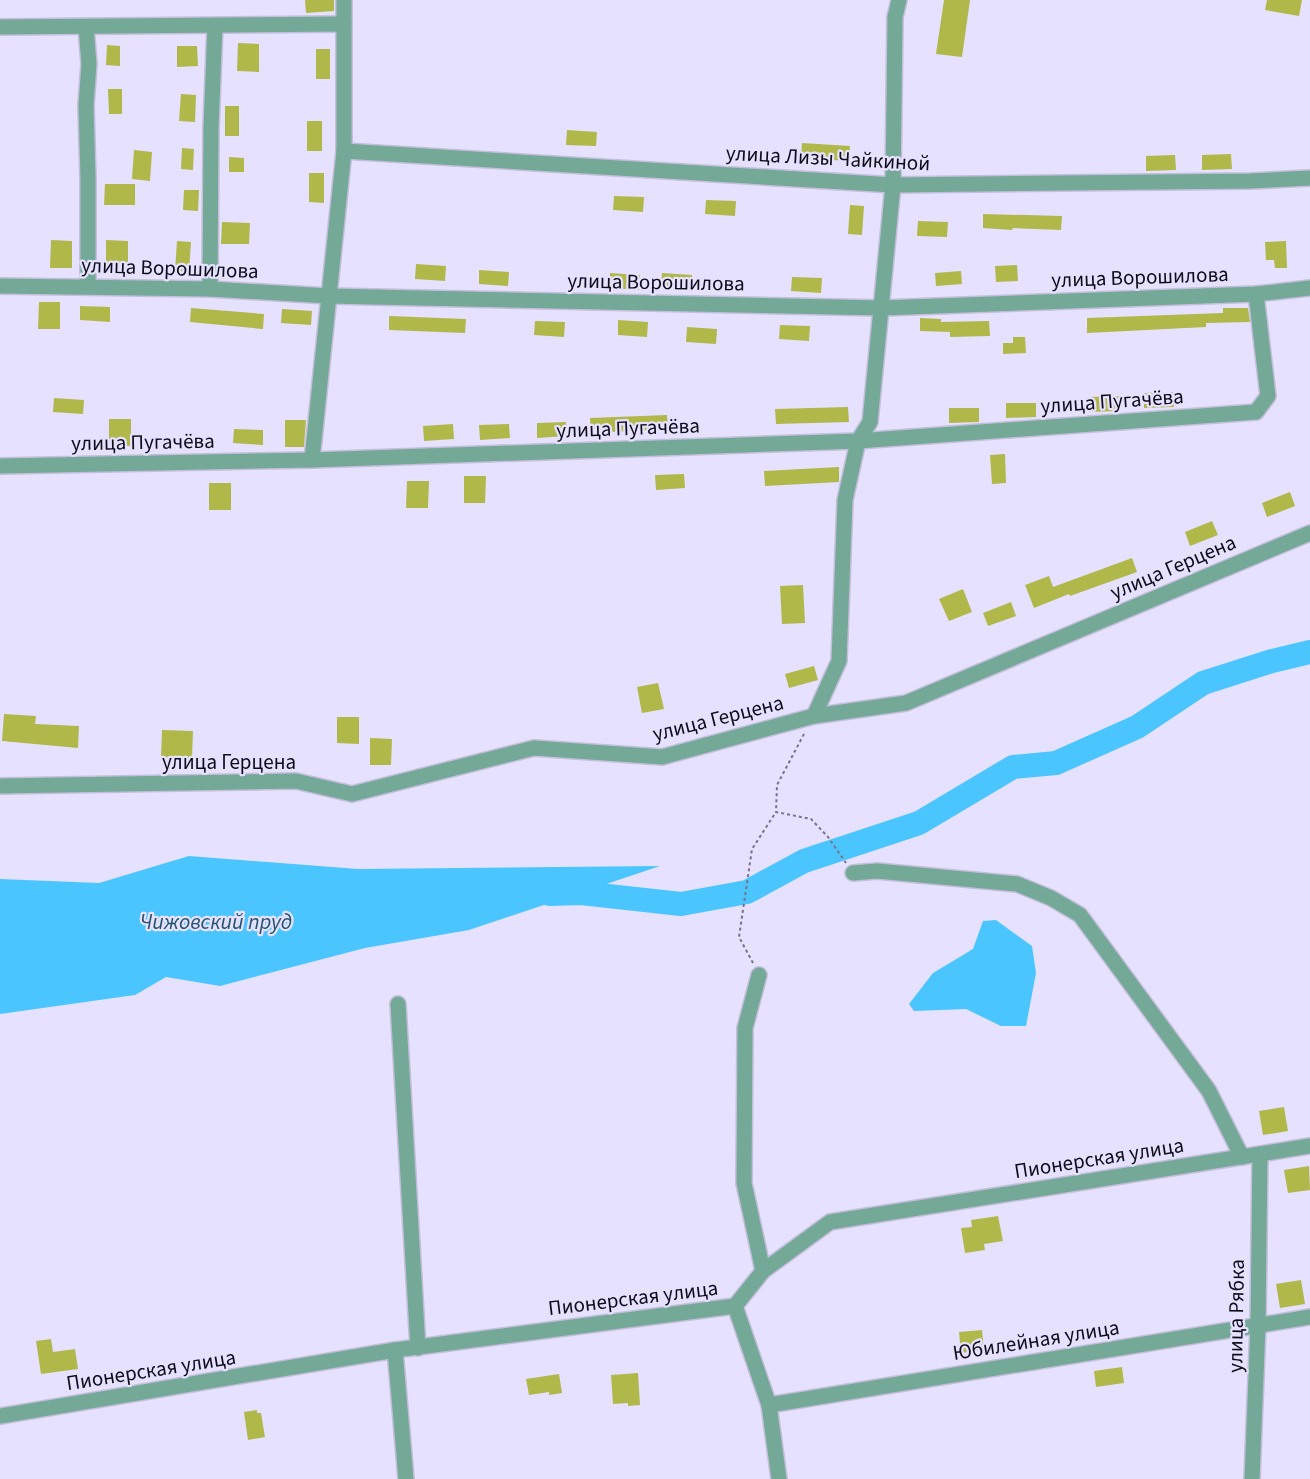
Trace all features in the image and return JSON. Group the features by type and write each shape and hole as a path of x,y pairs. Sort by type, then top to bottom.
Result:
{"street":[{"path":"312,460 344,151 344,0"},
{"path":"814,716 839,662 845,500 858,441 870,422 893,185 895,17 899,0"},
{"path":"0,27 344,24"},
{"path":"210,289 211,127 215,26"},
{"path":"86,27 89,64 86,105 88,286"},
{"name":"улица Лизы Чайкиной","path":"344,151 893,185 1250,181 1310,178"},
{"name":"улица Ворошилова","path":"0,286 210,289 329,296 882,308 1256,294 1310,288"},
{"name":"улица Пугачёва","path":"0,466 312,460 858,441 1257,411 1268,396 1256,294"},
{"name":"улица Герцена","path":"0,786 296,781 352,794 534,748 662,758 814,716 906,703 1310,532"},
{"path":"853,873 877,872 1017,884 1050,898 1080,915 1209,1091 1242,1157"},
{"path":"759,975 744,1028 744,1184 763,1271"},
{"path":"398,1004 417,1347"},
{"name":"Пионерская улица","path":"0,1416 395,1350 735,1306 763,1271 830,1222 1310,1146"},
{"name":"улица Рябка","path":"1252,1479 1258,1325 1260,1154"},
{"path":"735,1306 769,1405 779,1479"},
{"name":"Юбилейная улица","path":"769,1405 1310,1317"},
{"path":"395,1350 406,1479"}],"path":[{"path":"759,975 739,937 752,849 776,812 777,785 814,716"},
{"path":"776,812 812,819 828,837 853,873"}],"water":[{"name":"Чижовский пруд","path":"189,856 358,869 660,866 469,930 365,948 220,986 166,977 135,995 0,1014 0,879 99,883"},
{"path":"996,920 1032,946 1036,973 1026,1026 1001,1026 966,1009 914,1011 909,1004 933,973 973,949 983,921"}],"building":[{"path":"305,0 334,0 334,11 306,13"},
{"path":"944,0 970,0 962,57 936,54"},
{"path":"1267,0 1302,0 1299,16 1265,10"},
{"path":"238,43 259,44 259,72 237,71"},
{"path":"107,45 120,46 120,66 106,65"},
{"path":"177,46 197,46 198,66 177,67"},
{"path":"316,49 330,49 330,79 316,79"},
{"path":"108,89 122,89 122,114 109,114"},
{"path":"181,94 196,95 195,122 179,121"},
{"path":"225,106 239,106 239,136 225,136"},
{"path":"307,121 322,121 322,151 307,151"},
{"path":"567,130 597,132 596,146 566,145"},
{"path":"802,143 850,146 849,161 801,158"},
{"path":"182,148 194,149 193,170 181,169"},
{"path":"134,150 152,152 150,181 132,179"},
{"path":"1231,154 1232,169 1202,170 1202,155"},
{"path":"1175,155 1176,170 1146,171 1146,156"},
{"path":"229,157 244,158 244,172 229,172"},
{"path":"309,173 324,173 324,203 309,202"},
{"path":"105,184 135,184 135,205 104,205"},
{"path":"184,190 199,190 198,211 183,210"},
{"path":"614,196 644,197 643,212 613,210"},
{"path":"706,200 736,201 735,216 705,214"},
{"path":"850,205 864,206 862,235 848,234"},
{"path":"983,214 1062,216 1061,230 983,228"},
{"path":"918,221 948,222 947,237 917,236"},
{"path":"222,222 250,223 249,244 221,244"},
{"path":"51,240 72,241 72,268 50,268"},
{"path":"106,240 128,241 128,268 106,267"},
{"path":"177,241 191,242 189,272 175,271"},
{"path":"1286,241 1287,268 1275,268 1274,260 1266,260 1265,242"},
{"path":"416,264 446,266 445,281 415,279"},
{"path":"1017,265 1018,281 996,282 995,266"},
{"path":"479,270 509,272 508,286 479,284"},
{"path":"961,271 962,284 936,286 935,273"},
{"path":"610,273 640,275 639,290 609,288"},
{"path":"662,273 692,275 691,289 661,288"},
{"path":"792,277 822,278 821,293 791,291"},
{"path":"39,302 60,302 60,329 38,329"},
{"path":"80,306 110,307 110,322 80,320"},
{"path":"191,308 264,314 263,329 190,322"},
{"path":"1223,308 1248,308 1250,322 1206,323 1206,327 1087,333 1087,318 1223,313"},
{"path":"282,309 312,311 311,325 281,323"},
{"path":"389,316 466,319 465,333 389,330"},
{"path":"920,318 941,319 941,322 989,321 990,336 950,337 950,332 920,331"},
{"path":"618,320 648,322 647,337 618,335"},
{"path":"535,321 565,322 564,337 534,335"},
{"path":"780,325 810,326 809,341 779,339"},
{"path":"687,327 717,329 716,344 686,342"},
{"path":"1013,337 1025,337 1026,353 1003,354 1003,343 1013,343"},
{"path":"1173,392 1174,407 1144,408 1144,393"},
{"path":"1119,396 1119,411 1089,412 1089,397"},
{"path":"54,398 84,400 83,414 53,412"},
{"path":"1006,403 1036,403 1036,417 1006,418"},
{"path":"848,407 849,422 776,424 775,409"},
{"path":"949,408 979,408 979,422 949,423"},
{"path":"667,415 668,429 591,433 590,418"},
{"path":"109,419 131,419 131,446 109,445"},
{"path":"285,420 306,420 304,447 285,447"},
{"path":"566,422 567,436 537,438 537,423"},
{"path":"453,424 454,439 424,441 423,426"},
{"path":"509,424 510,438 480,440 479,425"},
{"path":"234,429 263,430 263,445 233,443"},
{"path":"1005,454 1006,483 992,484 990,455"},
{"path":"839,467 839,482 765,486 764,471"},
{"path":"684,474 685,488 656,490 655,475"},
{"path":"464,476 486,476 485,503 464,503"},
{"path":"407,481 429,481 428,508 406,508"},
{"path":"209,483 231,483 231,510 209,510"},
{"path":"1290,492 1295,506 1267,517 1262,503"},
{"path":"1212,521 1218,535 1190,546 1185,532"},
{"path":"1132,558 1137,572 1034,608 1025,585 1049,576 1053,587"},
{"path":"803,585 805,623 782,624 780,586"},
{"path":"963,589 972,612 949,621 939,599"},
{"path":"1011,602 1016,616 988,626 983,613"},
{"path":"814,666 818,680 789,688 785,674"},
{"path":"658,683 664,709 642,713 637,687"},
{"path":"4,714 36,716 35,724 79,726 78,748 2,741"},
{"path":"337,717 359,717 359,744 337,743"},
{"path":"162,730 193,731 192,758 161,757"},
{"path":"370,738 392,739 391,765 370,765"},
{"path":"1284,1107 1288,1131 1263,1135 1259,1111"},
{"path":"1309,1166 1310,1190 1288,1193 1284,1170"},
{"path":"998,1216 1003,1241 984,1244 985,1250 965,1253 961,1228 972,1227 971,1220"},
{"path":"1301,1280 1305,1304 1280,1308 1276,1284"},
{"path":"982,1330 984,1350 961,1353 959,1332"},
{"path":"51,1339 53,1352 75,1349 78,1369 41,1374 36,1341"},
{"path":"1122,1367 1124,1383 1096,1387 1094,1371"},
{"path":"638,1373 640,1405 613,1404 611,1375"},
{"path":"559,1374 562,1393 529,1395 526,1379"},
{"path":"257,1410 257,1413 261,1413 265,1437 248,1440 244,1412"}],"waterway":[{"path":"550,894 581,893 681,904 747,892 804,861 919,823 1013,767 1056,763 1137,727 1203,683 1272,661 1310,652"}]}
